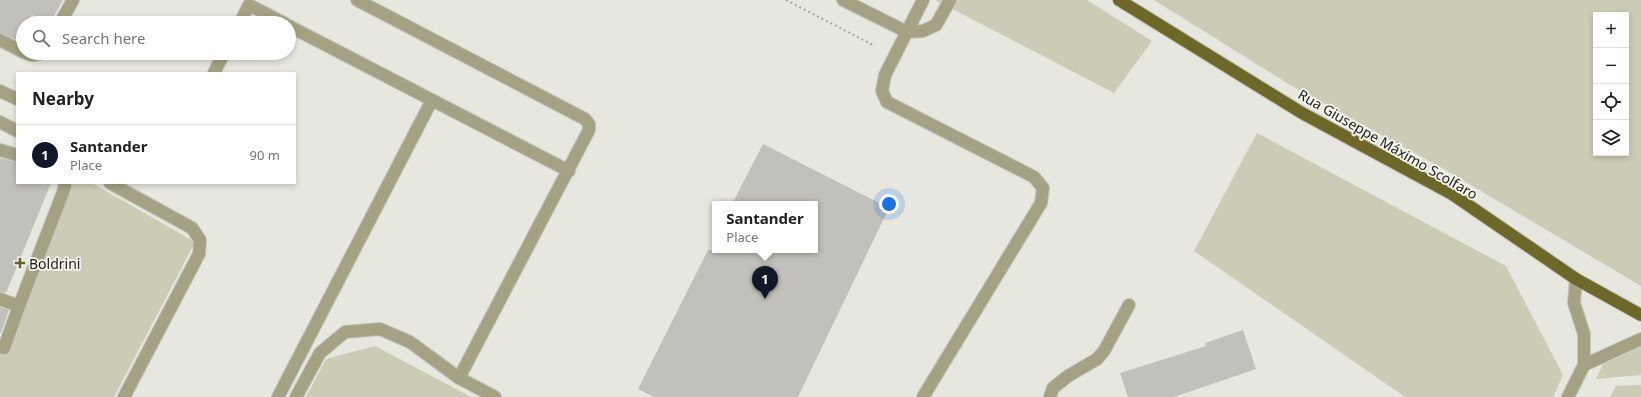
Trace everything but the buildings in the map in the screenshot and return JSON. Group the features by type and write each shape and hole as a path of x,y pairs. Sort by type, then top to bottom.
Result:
{"main road":[{"name":"Rua Giuseppe Máximo Scolfaro","path":"1119,0 1302,113 1452,194 1576,280 1641,315"}],"lane":[{"path":"64,16 73,0"},
{"path":"357,0 585,119 589,124 589,130 569,171 459,378"},
{"path":"843,0 907,32 923,30 936,25 950,0"},
{"path":"923,0 885,75 882,91 887,102 1034,177 1043,188 1041,203 923,397"},
{"path":"242,16 247,2 272,16"},
{"path":"296,30 569,171"},
{"path":"0,40 16,48"},
{"path":"214,72 220,60"},
{"path":"0,91 16,99"},
{"path":"278,397 432,100"},
{"path":"0,122 16,130"},
{"path":"0,150 16,155"},
{"path":"4,348 62,196 64,184"},
{"path":"112,184 192,228 200,240 199,254 124,397"},
{"path":"1568,397 1584,365 1584,334 1574,303 1576,280"},
{"path":"0,299 19,306"},
{"path":"1050,397 1053,388 1068,376 1097,359 1104,351 1130,305"},
{"path":"296,397 320,353 345,332 380,329 410,342 459,378 496,397"},
{"path":"1584,365 1641,339"}],"path":[{"path":"786,0 875,46"}],"green space":[{"path":"935,0 1087,0 1152,41 1114,93"},
{"path":"1154,0 1641,0 1641,286 1442,168 1290,85"},
{"path":"1257,133 1506,266 1563,375 1553,397 1405,397 1194,251"},
{"path":"69,184 94,184 195,242 114,397 0,397 0,353 12,342"},
{"path":"375,346 471,397 306,397 326,359"},
{"path":"1641,347 1641,375 1596,379 1603,364"},
{"path":"1641,385 1641,397 1610,397 1616,386"}],"place":[{"name":"Boldrini","path":"20,263"},
{"name":"Santander","path":"765,299"}]}
